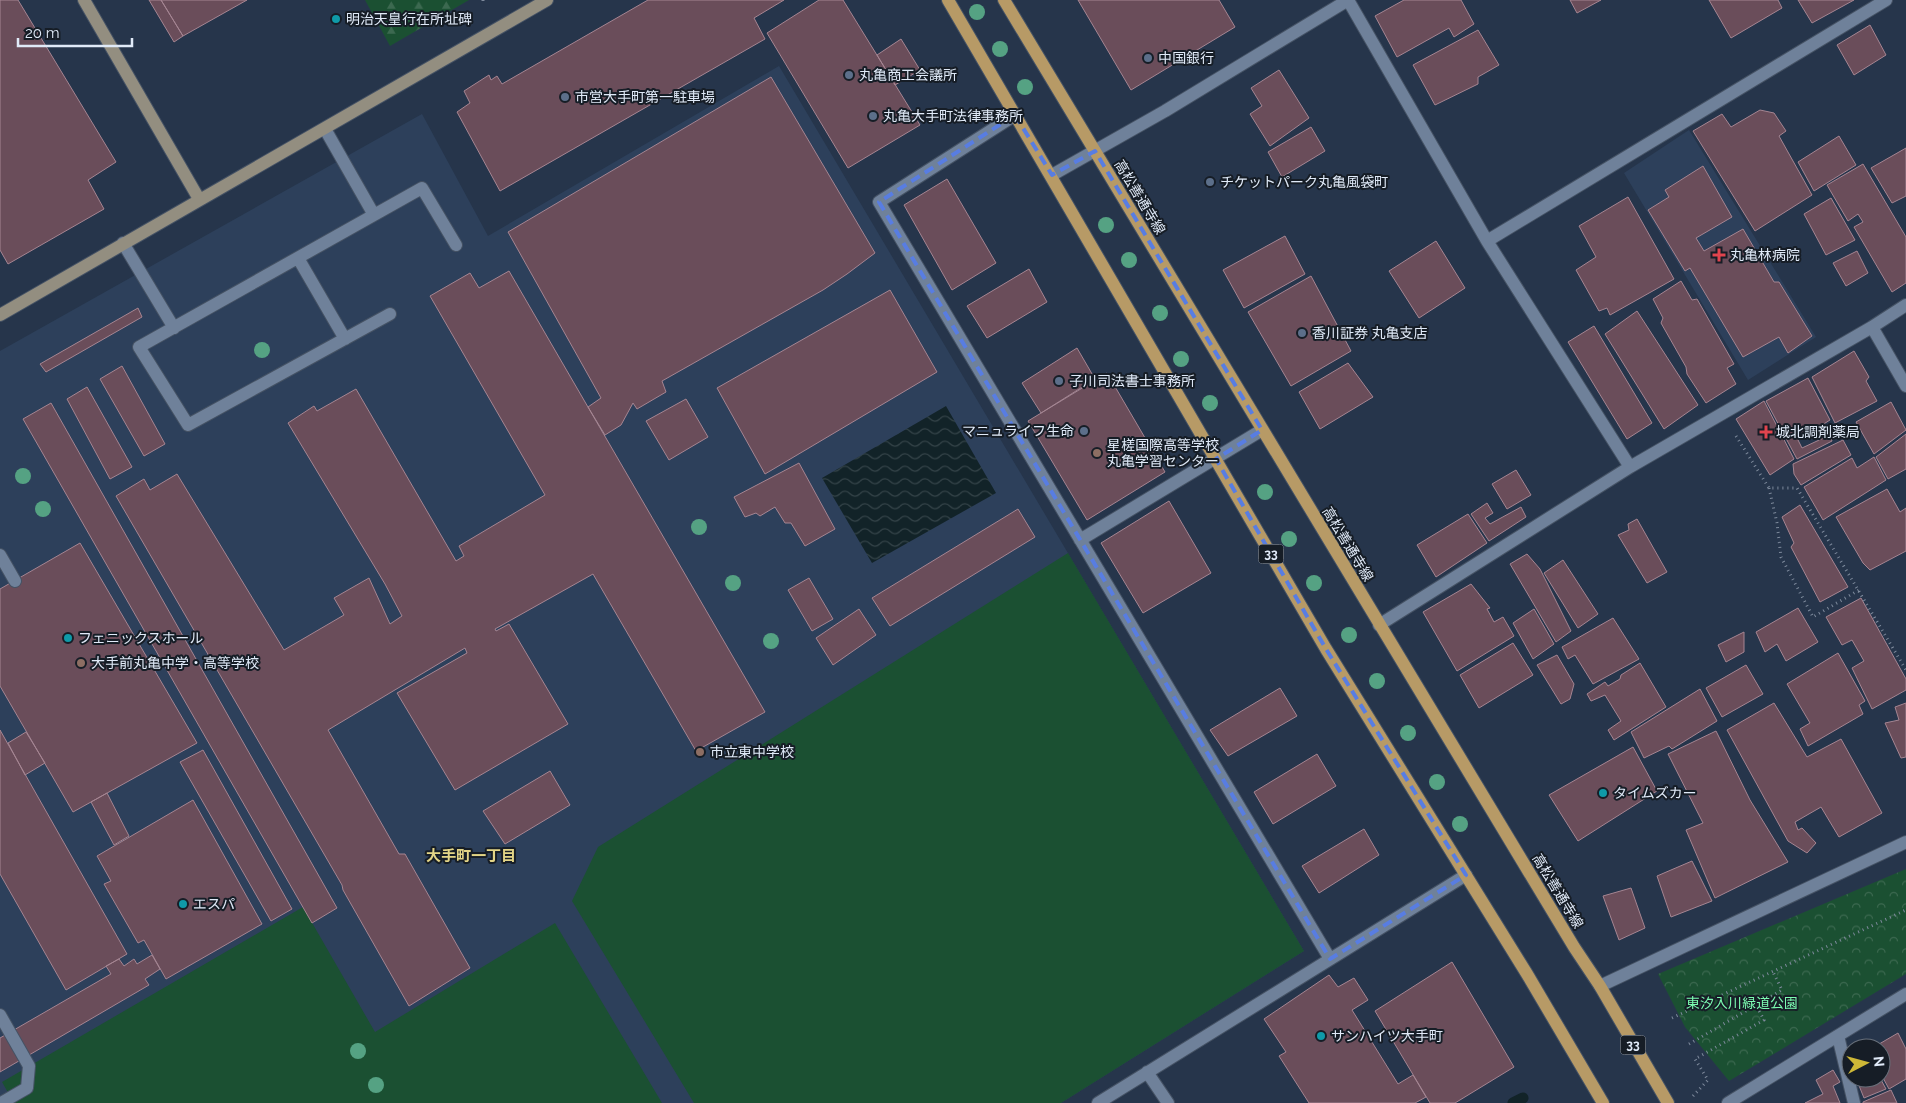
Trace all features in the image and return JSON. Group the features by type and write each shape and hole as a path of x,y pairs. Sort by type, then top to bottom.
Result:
{"main road":[{"name":"33","path":"948,0 1052,175 1326,649 1527,974 1602,1103"},
{"name":"高松善通寺線","path":"1004,0 1574,948 1600,986 1668,1103"}],"street":[{"path":"84,0 199,199"},
{"path":"0,315 547,0"},
{"path":"1052,175 1165,111 1348,0 1487,241 1630,467"},
{"path":"1487,241 1886,0"},
{"path":"1016,115 879,202 1330,959"},
{"path":"325,129 374,216"},
{"path":"390,314 188,425 139,347 422,188 456,245"},
{"path":"123,243 174,328"},
{"path":"298,258 345,339"},
{"path":"1379,625 1630,467 1872,327 1906,305"},
{"path":"1872,327 1906,386"},
{"path":"1080,540 1262,430"},
{"path":"0,555 15,581"},
{"path":"1600,986 1906,842"},
{"path":"1098,1103 1466,874"},
{"path":"1728,1103 1906,994"},
{"path":"0,1015 29,1066 27,1088 1,1103"},
{"path":"1838,1036 1854,1103"},
{"path":"1147,1072 1168,1103"}],"path":[{"path":"1723,414 1768,488 1777,523 1782,557 1812,617 1859,590"},
{"path":"1768,488 1797,488 1906,670"},
{"path":"1672,1018 1906,910"},
{"path":"1689,1044 1782,990 1773,972"},
{"path":"1692,1097 1708,1080 1695,1059 1764,1020 1756,1005"}],"highlighted area":[{"path":"1015,115 1052,175 1095,151 1262,430 1216,459 1326,649 1466,875 1330,959 879,202"}],"shaded area":[{"name":"市立東中学校","path":"779,66 1304,951 1061,1103 0,1103 0,351 422,114 488,236"},
{"name":"丸亀林病院","path":"1689,130 1816,337 1748,380 1624,173"}],"green space":[{"path":"365,0 469,0 390,46"},
{"path":"1068,553 1304,951 1061,1103 694,1103 572,901 598,847"},
{"name":"東汐入川緑道公園","path":"1906,869 1906,974 1729,1081 1685,1027 1658,974"},
{"path":"303,907 375,1032 555,923 662,1103 14,1103 2,1082"}],"water":[{"path":"946,406 996,493 872,563 822,478"}],"building":[{"path":"0,0 18,0 116,162 88,180 104,209 8,264 0,250"},
{"path":"149,0 161,0 183,36 174,42"},
{"path":"161,0 247,0 183,36"},
{"name":"市営大手町第一駐車場","path":"648,0 784,0 754,18 765,39 500,191 457,112 470,103 464,91 489,75 491,80 497,76 502,84"},
{"path":"819,0 843,0 920,125 848,168 767,33"},
{"name":"中国銀行","path":"1078,0 1219,0 1235,27 1131,90"},
{"path":"1404,0 1461,0 1474,24 1454,37 1449,28 1397,57 1375,16"},
{"path":"1570,0 1601,0 1577,13"},
{"path":"1709,0 1778,0 1782,8 1731,38"},
{"path":"1798,0 1854,0 1812,23"},
{"path":"1870,25 1886,55 1854,75 1837,45"},
{"path":"1478,30 1499,65 1478,77 1478,84 1435,105 1413,65"},
{"path":"901,39 920,70 895,85 877,55"},
{"path":"1279,70 1309,118 1270,146 1250,114 1262,106 1251,88"},
{"path":"771,77 875,253 823,290 662,381 666,392 637,409 633,403 621,425 605,435 588,407 601,398 508,232"},
{"path":"1760,110 1774,113 1786,131 1779,136 1812,195 1755,231 1693,131 1722,114 1731,127"},
{"path":"1311,127 1325,151 1282,177 1268,152"},
{"path":"1839,136 1856,165 1814,191 1798,162"},
{"path":"1906,148 1906,196 1892,203 1871,168"},
{"path":"1863,164 1906,237 1906,283 1892,292 1854,227 1863,222 1858,214 1848,221 1827,185"},
{"name":"丸亀林病院","path":"1703,166 1732,217 1696,238 1704,251 1743,229 1774,282 1779,282 1812,336 1788,353 1779,337 1743,357 1690,268 1685,271 1648,210 1669,197 1665,190"},
{"path":"947,179 996,263 952,290 904,205"},
{"path":"1628,197 1674,279 1610,315 1607,308 1599,311 1576,270 1596,257 1579,226"},
{"path":"1831,198 1855,240 1826,255 1804,214"},
{"path":"1285,236 1305,274 1244,308 1223,270"},
{"path":"1436,241 1465,288 1419,318 1389,271"},
{"path":"1857,251 1868,273 1846,286 1833,263"},
{"path":"1029,269 1047,302 987,338 967,306"},
{"path":"509,271 765,712 696,751 593,574 495,629 496,631 509,624 568,724 455,790 397,693 467,653 465,648 328,730 399,854 405,854 470,968 409,1006 343,890 342,885 116,496 144,479 150,490 177,474 284,650 344,615 334,598 369,578 390,624 402,616 385,584 288,423 314,406 317,411 356,389 456,561 464,556 459,546 545,495 430,296 470,273 479,288"},
{"path":"1311,276 1351,351 1291,386 1248,312"},
{"path":"1681,281 1692,300 1697,299 1734,364 1727,368 1736,384 1706,403 1687,374 1686,367 1661,323 1663,318 1653,299"},
{"path":"890,290 937,372 765,474 717,388"},
{"path":"138,308 142,317 46,372 40,364"},
{"path":"1637,311 1698,405 1664,429 1605,334"},
{"path":"1594,326 1652,423 1627,439 1568,342"},
{"name":"子川司法書士事務所","path":"1077,348 1095,379 1041,413 1022,383"},
{"path":"1854,351 1869,377 1866,381 1877,401 1835,423 1812,377"},
{"path":"1348,363 1373,397 1320,429 1299,392"},
{"path":"122,366 165,444 144,456 100,379"},
{"path":"1107,373 1165,472 1087,520 1028,421"},
{"path":"1808,378 1830,420 1798,440 1802,448 1830,435 1832,441 1797,459 1766,401"},
{"path":"87,387 132,467 110,479 67,399"},
{"path":"686,399 708,437 669,460 646,421"},
{"path":"1764,401 1794,459 1770,475 1736,419"},
{"path":"1891,402 1906,430 1874,454 1856,422"},
{"path":"51,403 337,908 312,923 23,419"},
{"path":"1906,434 1906,469 1888,479 1876,457"},
{"path":"1843,440 1851,455 1801,485 1794,474 1793,464"},
{"path":"1874,457 1886,480 1823,520 1804,487 1852,458 1857,468"},
{"path":"799,463 835,529 805,546 791,523 785,523 775,507 760,516 756,513 745,517 734,497"},
{"path":"1516,470 1531,495 1507,509 1492,484"},
{"path":"1887,489 1900,512 1906,508 1906,551 1870,570 1863,563 1836,517"},
{"path":"1169,501 1211,573 1143,613 1101,543"},
{"path":"1487,503 1493,513 1485,518 1490,524 1521,507 1526,517 1489,541 1471,514"},
{"path":"1800,505 1848,587 1820,602 1791,547 1794,543 1782,517"},
{"path":"1018,509 1035,537 890,626 872,598"},
{"path":"1468,514 1487,543 1436,577 1417,545"},
{"path":"1637,519 1667,572 1647,583 1618,535 1629,530 1628,524"},
{"name":"フェニックスホール","path":"80,543 197,743 73,812 0,686 0,589"},
{"path":"1527,554 1540,569 1571,631 1556,642 1510,564"},
{"path":"1563,560 1598,614 1578,628 1544,573"},
{"path":"809,578 833,619 812,631 788,590"},
{"path":"1471,584 1490,608 1487,609 1494,622 1503,617 1514,636 1457,671 1423,612"},
{"path":"1861,598 1906,679 1906,690 1872,709 1852,668 1864,661 1852,640 1842,645 1826,617"},
{"path":"1798,608 1818,642 1786,661 1777,644 1765,652 1756,632"},
{"path":"859,609 876,635 833,665 816,638"},
{"path":"1534,609 1554,644 1533,659 1513,623"},
{"path":"1613,618 1639,659 1593,684 1575,655 1568,659 1562,647"},
{"path":"1744,632 1744,652 1726,662 1718,645"},
{"path":"1513,643 1533,675 1479,708 1460,675"},
{"path":"1838,653 1865,701 1859,705 1863,714 1808,746 1800,729 1810,723 1787,684"},
{"path":"1557,655 1574,684 1570,699 1561,704 1537,665"},
{"path":"1640,663 1666,707 1614,740 1608,730 1621,721 1605,695 1591,701 1587,694 1605,682 1608,686 1620,679 1621,675"},
{"path":"1746,665 1763,694 1722,717 1706,688"},
{"path":"1280,688 1297,716 1228,756 1210,730"},
{"path":"1700,689 1717,721 1672,749 1669,746 1644,758 1631,732"},
{"path":"1774,703 1807,757 1841,739 1882,813 1839,837 1821,807 1795,822 1798,830 1802,828 1816,843 1807,853 1788,841 1727,730"},
{"path":"1906,703 1906,757 1901,758 1885,723 1899,720 1895,707"},
{"path":"0,730 127,954 66,990 0,874"},
{"path":"1716,731 1750,800 1788,862 1715,898 1686,830 1703,823 1668,754"},
{"path":"26,732 45,763 25,775 8,743"},
{"name":"タイムズカー","path":"1633,747 1657,791 1578,841 1549,795"},
{"path":"203,750 292,909 271,921 180,762"},
{"path":"1317,754 1336,786 1273,824 1254,792"},
{"path":"550,771 570,805 505,844 483,811"},
{"path":"107,793 129,836 114,845 91,802"},
{"name":"エスパ","path":"193,800 262,924 166,979 144,940 138,943 104,884 111,881 97,856"},
{"path":"1364,829 1379,855 1319,893 1302,866"},
{"path":"1692,861 1712,901 1671,917 1657,876"},
{"path":"1631,888 1645,928 1619,940 1603,896"},
{"path":"152,955 160,969 145,979 149,985 0,1072 0,1038 111,974 106,966 119,959 124,966 134,959 137,964"},
{"path":"1452,962 1514,1067 1455,1103 1430,1103 1375,1011"},
{"name":"サンハイツ大手町","path":"1329,975 1338,987 1354,978 1368,1000 1352,1010 1398,1084 1413,1075 1426,1097 1415,1103 1309,1103 1279,1056 1286,1052 1264,1019"},
{"path":"1898,1033 1906,1049 1906,1079 1891,1088 1891,1038 1889,1038"},
{"path":"1833,1070 1840,1082 1833,1086 1840,1103 1805,1103 1823,1094 1816,1080"},
{"path":"1860,1088 1886,1089 1864,1098"},
{"path":"1891,1090 1897,1103 1863,1103 1863,1102"}],"waterway":[{"path":"1513,1103 1523,1098"}],"place":[{"name":"明治天皇行在所址碑","path":"336,19"},
{"name":"中国銀行","path":"1148,58"},
{"name":"丸亀商工会議所","path":"849,75"},
{"name":"市営大手町第一駐車場","path":"565,97"},
{"name":"丸亀大手町法律事務所","path":"873,116"},
{"name":"チケットパーク丸亀風袋町","path":"1210,182"},
{"name":"丸亀林病院","path":"1719,255"},
{"name":"香川証券 丸亀支店","path":"1302,333"},
{"name":"子川司法書士事務所","path":"1059,381"},
{"name":"マニュライフ生命","path":"1084,431"},
{"name":"城北調剤薬局","path":"1766,432"},
{"name":"星槎国際高等学校 丸亀学習センター","path":"1097,453"},
{"name":"フェニックスホール","path":"68,638"},
{"name":"大手前丸亀中学・高等学校","path":"81,663"},
{"name":"市立東中学校","path":"700,752"},
{"name":"タイムズカー","path":"1603,793"},
{"name":"エスパ","path":"183,904"},
{"name":"サンハイツ大手町","path":"1321,1036"}],"district":[{"name":"大手町一丁目","path":"471,856"}]}
